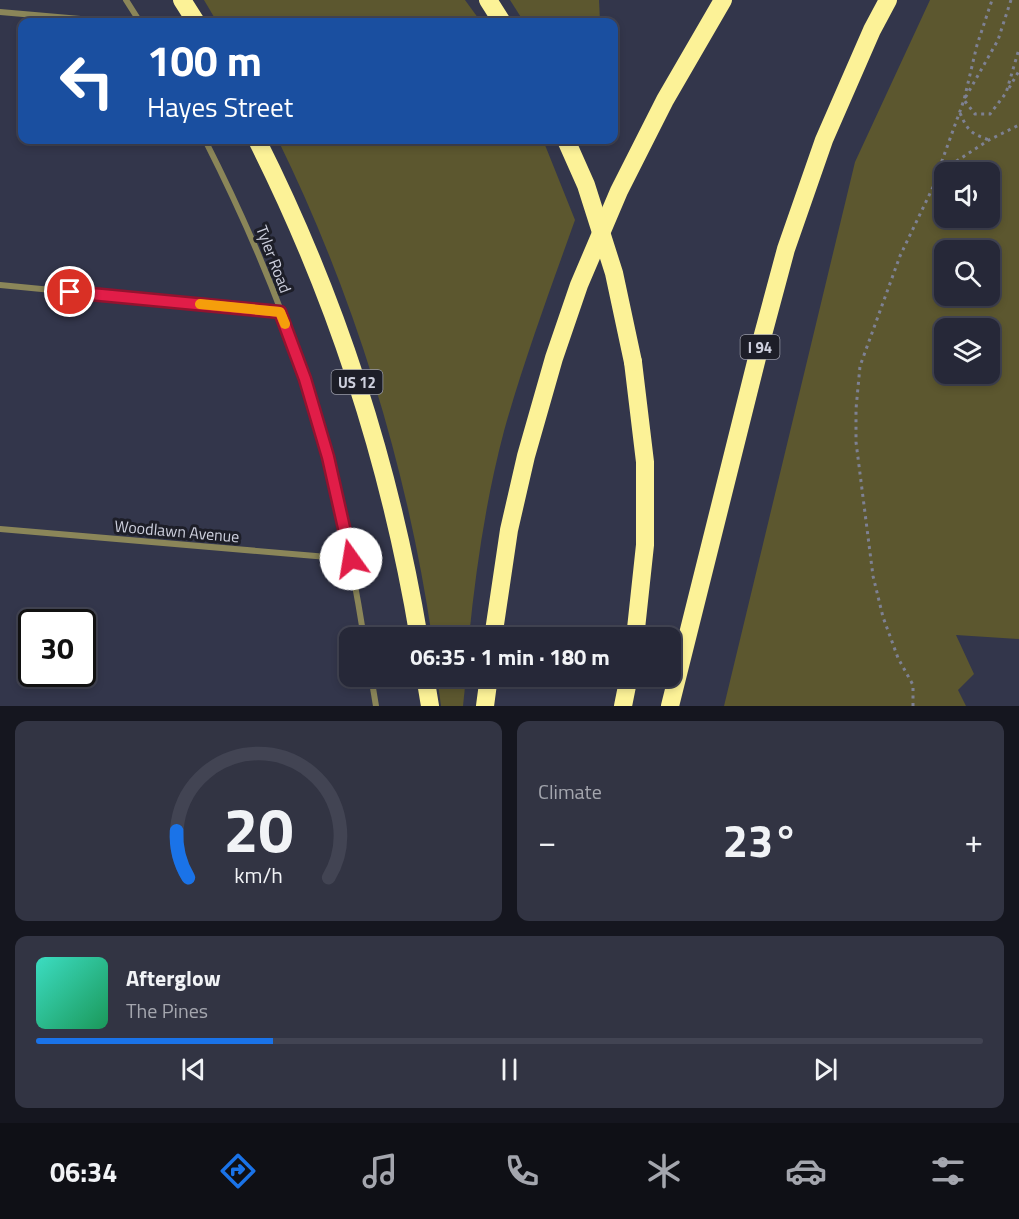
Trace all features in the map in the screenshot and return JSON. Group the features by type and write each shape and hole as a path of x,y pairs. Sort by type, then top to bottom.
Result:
{"highway":[{"path":"182,0 193,18"},
{"path":"488,0 499,18"},
{"path":"495,627 508,530 526,456 554,358 579,285 619,192 665,100 723,0"},
{"name":"I 94","path":"670,706 786,249 824,140 872,30 888,0"},
{"name":"US 12","path":"259,144 322,282 368,413 398,529 417,627"},
{"path":"568,144 586,185 614,273 633,362 645,462 645,545 636,627"},
{"path":"427,687 430,706"},
{"path":"485,706 488,687"},
{"path":"623,706 627,687"}],"street":[{"path":"126,0 137,18"},
{"path":"0,12 69,18"},
{"name":"Tyler Road","path":"207,144 239,207 305,379 328,457 351,559 362,627"},
{"path":"0,285 280,312"},
{"name":"Woodlawn Avenue","path":"0,529 351,559"},
{"path":"373,687 376,706"}],"path":[{"path":"942,162 964,100 977,45 992,0"},
{"path":"964,100 998,40 1011,0"},
{"path":"1006,93 1019,49"},
{"path":"964,100 975,114 990,114 1019,71"},
{"path":"960,113 973,134 989,140"},
{"path":"955,162 989,140 1019,125"},
{"path":"913,706 913,685 898,658 873,576 856,442 856,409 860,366 873,327 900,256 934,185"}],"shaded area":[{"path":"204,0 465,0 478,18 215,18"},
{"path":"510,0 599,0 600,18 521,18"},
{"path":"930,0 1019,0 1019,639 956,635 974,674 958,690 966,706 724,706 855,162"},
{"path":"280,144 545,144 575,220 529,351 504,431 482,534 470,627 430,627 408,509 392,445 354,320 331,259"},
{"path":"438,687 465,687 463,706 441,706"}],"slow traffic":[{"path":"200,304 280,312 285,324"}],"route":[{"path":"70,292 280,312 305,379 328,457 351,559"}]}
